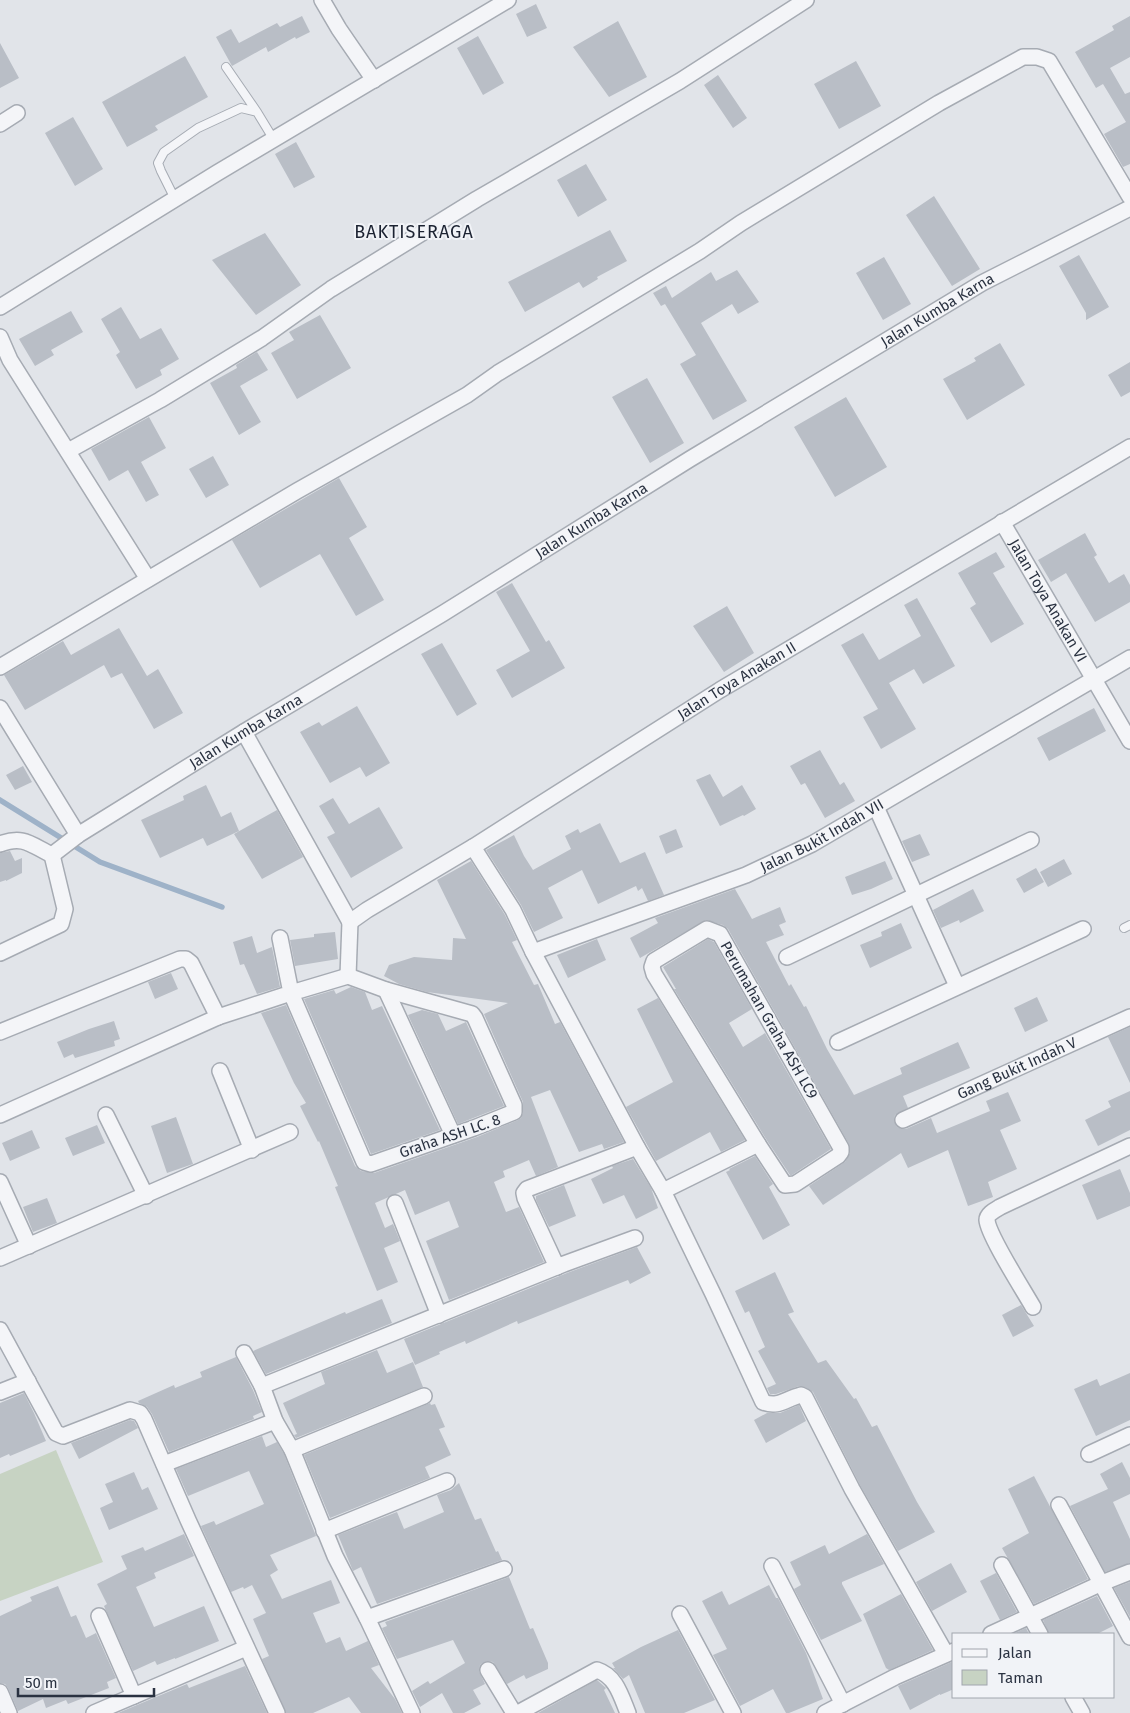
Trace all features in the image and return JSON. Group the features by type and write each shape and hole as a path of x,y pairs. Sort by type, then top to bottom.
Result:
{"street":[{"path":"322,0 339,29 374,80"},
{"path":"0,307 217,172 508,0"},
{"path":"68,451 160,400 262,338 331,289 477,199 680,81 806,0"},
{"path":"0,667 298,491 467,396 498,373 700,251 741,223 939,103 1022,57 1037,56 1049,61 1130,197"},
{"path":"0,124 17,113"},
{"name":"Jalan Kumba Karna","path":"57,851 77,836 244,732 434,619 690,459 982,283 1130,208"},
{"path":"0,337 5,363 68,451 148,579"},
{"name":"Jalan Toya Anakan II","path":"350,922 473,847 720,690 1130,447"},
{"name":"Jalan Toya Anakan VI","path":"1002,522 1130,741"},
{"name":"Jalan Bukit Indah VII","path":"533,952 746,875 812,844 1130,658"},
{"path":"0,708 77,836"},
{"path":"0,1115 218,1017 348,976 350,922 244,732"},
{"path":"876,807 957,986"},
{"path":"0,844 17,840 57,851 65,909 61,924 0,953"},
{"path":"787,957 1031,840"},
{"path":"473,847 513,910 533,952 637,1147 663,1191 763,1402 770,1405 778,1405 793,1397 801,1395 805,1397 852,1489 950,1652 825,1713"},
{"name":"Perumahan Graha ASH LC9","path":"708,929 720,934 841,1148 841,1152 838,1156 790,1186 785,1185 758,1144 654,974 652,967 654,961 708,929"},
{"path":"838,1042 1083,929"},
{"path":"280,938 290,993"},
{"path":"0,1032 180,959 186,959 191,963 218,1017"},
{"name":"Graha ASH LC. 8","path":"290,993 364,1162 371,1164 514,1112 514,1106 475,1018 468,1012 386,990 348,976"},
{"path":"386,990 453,1135"},
{"name":"Gang Bukit Indah V","path":"903,1120 1130,1017"},
{"path":"220,1071 252,1150"},
{"path":"106,1115 146,1196"},
{"path":"0,1258 290,1132"},
{"path":"663,1191 758,1144"},
{"path":"1033,1307 992,1234 987,1220 989,1215 1000,1207 1130,1146"},
{"path":"557,1266 524,1193 527,1189 637,1147"},
{"path":"0,1182 29,1246"},
{"path":"394,1203 439,1315"},
{"path":"262,1386 557,1266 635,1238"},
{"path":"0,1330 56,1433 60,1436 130,1410 140,1413 277,1713"},
{"path":"244,1353 262,1386 275,1421 292,1450 335,1556 412,1713"},
{"path":"0,1392 28,1381"},
{"path":"292,1450 424,1396"},
{"path":"164,1464 275,1421"},
{"path":"1089,1454 1130,1435"},
{"path":"324,1531 446,1481"},
{"path":"1060,1505 1130,1637"},
{"path":"1002,1565 1039,1633"},
{"path":"772,1566 843,1704"},
{"path":"367,1618 504,1569"},
{"path":"993,1633 1130,1572"},
{"path":"680,1614 734,1713"},
{"path":"99,1616 134,1696"},
{"path":"94,1713 246,1648"},
{"path":"488,1670 514,1713"},
{"path":"518,1713 597,1670 605,1672 614,1680 628,1713"},
{"path":"0,1692 9,1713"},
{"path":"1074,1698 1082,1713"}],"lane":[{"path":"226,67 274,140"},
{"path":"175,199 158,162 164,152 198,128 241,108 256,112"}],"green space":[{"path":"56,1450 103,1562 0,1601 0,1474"}],"building":[{"path":"536,4 547,28 527,37 516,14"},
{"path":"302,16 310,32 296,39 295,37 268,52 266,47 232,66 216,37 231,29 239,43 277,23 280,27"},
{"path":"1130,16 1130,57 1110,68 1125,94 1130,92 1130,164 1123,167 1104,134 1126,122 1103,84 1096,88 1075,52 1114,30 1112,26"},
{"path":"618,21 647,77 609,97 573,47"},
{"path":"478,36 504,83 483,95 457,48"},
{"path":"0,43 19,78 0,88"},
{"path":"185,56 208,97 155,126 158,130 127,147 102,102"},
{"path":"856,61 881,106 839,129 814,84"},
{"path":"718,75 747,118 733,128 704,85"},
{"path":"73,117 103,169 75,186 45,133"},
{"path":"296,142 315,177 294,188 275,154"},
{"path":"586,164 607,200 578,217 557,180"},
{"path":"934,196 980,269 952,286 906,215"},
{"path":"610,230 627,261 597,277 598,279 583,288 579,282 525,312 508,282"},
{"path":"265,233 301,285 256,315 212,260"},
{"path":"1079,255 1109,307 1086,320 1086,313 1059,266"},
{"path":"884,257 911,304 883,320 856,273"},
{"path":"737,270 759,302 738,314 732,304 701,323 747,401 713,420 680,364 696,355 665,304 661,306 653,293 666,286 672,298 711,272 716,281"},
{"path":"121,307 140,339 161,328 179,359 160,370 162,375 136,389 116,355 120,352 101,319"},
{"path":"71,311 83,332 51,350 54,355 35,366 19,339"},
{"path":"320,315 351,368 297,399 271,353 294,340 289,332"},
{"path":"1000,343 1025,385 967,420 943,379 976,361 974,358"},
{"path":"257,352 268,370 240,386 261,422 239,435 210,383 237,368 236,365"},
{"path":"1130,362 1130,392 1121,397 1108,375"},
{"path":"647,378 684,443 650,463 612,397"},
{"path":"846,397 887,467 835,497 794,427"},
{"path":"149,417 166,448 141,462 159,495 146,502 128,470 109,481 91,449"},
{"path":"213,456 229,485 206,498 189,469"},
{"path":"339,478 367,527 349,538 384,600 356,616 320,554 260,588 232,540"},
{"path":"1085,533 1097,555 1094,557 1109,583 1124,574 1130,585 1130,602 1095,622 1066,573 1051,582 1038,560"},
{"path":"996,552 1005,567 993,573 1024,624 991,643 970,608 976,604 958,573"},
{"path":"512,583 546,642 549,640 565,668 512,698 496,670 530,651 496,592"},
{"path":"917,598 955,666 923,684 914,669 889,683 916,729 881,749 863,717 878,709 841,645 863,633 879,660 921,636 904,605"},
{"path":"727,606 754,653 724,672 693,626"},
{"path":"119,628 147,676 158,669 183,713 154,729 122,673 111,678 104,665 25,710 4,675 63,641 71,655"},
{"path":"442,643 477,704 457,716 421,654"},
{"path":"357,706 390,763 366,777 360,767 330,783 300,732 319,722 322,726"},
{"path":"1094,708 1106,731 1049,761 1037,738"},
{"path":"820,750 840,785 844,782 855,801 825,818 805,783 801,785 790,766"},
{"path":"23,766 32,782 15,790 6,775"},
{"path":"710,774 723,797 742,785 756,809 720,826 696,780"},
{"path":"206,785 221,817 231,812 239,831 207,846 203,838 160,858 141,820 184,800 183,796"},
{"path":"333,798 349,824 379,807 403,848 351,878 327,837 335,833 319,806"},
{"path":"277,810 303,857 262,879 234,834"},
{"path":"600,823 620,863 645,852 664,895 648,901 642,888 638,891 636,886 598,904 582,870 548,888 563,918 534,932 521,905 486,850 514,835 533,870 571,849 565,836 578,829 580,833"},
{"path":"676,829 683,847 666,854 659,836"},
{"path":"920,834 930,855 912,862 902,841"},
{"path":"10,851 15,861 22,858 22,873 0,882 0,853"},
{"path":"1064,859 1072,874 1048,887 1040,872"},
{"path":"471,861 505,915 517,940 512,942 534,985 538,984 555,1024 560,1022 624,1142 604,1149 602,1144 579,1152 550,1090 531,1097 558,1167 536,1176 529,1160 503,1171 505,1177 494,1182 506,1212 519,1207 544,1262 449,1300 426,1241 459,1227 449,1201 415,1215 405,1190 375,1203 385,1228 393,1224 400,1241 384,1248 398,1282 377,1291 335,1187 338,1186 319,1141 300,1106 306,1103 294,1083 261,1013 286,1005 355,1166 361,1171 374,1173 477,1137 521,1118 523,1102 484,1014 508,1003 427,992 399,984 384,976 389,965 414,957 452,960 453,938 466,939 437,880"},
{"path":"885,861 893,879 852,895 845,877"},
{"path":"1036,868 1044,882 1024,893 1016,879"},
{"path":"735,889 752,919 780,907 786,922 779,925 784,935 766,942 789,986 791,984 804,1007 806,1006 827,1049 854,1095 902,1074 900,1068 958,1042 970,1068 903,1096 908,1108 895,1115 894,1120 897,1127 906,1129 931,1118 937,1133 990,1111 986,1101 1008,1092 1021,1121 1000,1130 1017,1169 988,1182 993,1197 968,1206 948,1150 908,1168 901,1153 823,1205 809,1186 845,1162 850,1153 849,1144 728,929 723,925 706,920 640,958 630,938 658,923 655,918"},
{"path":"973,889 984,911 960,923 959,920 941,928 933,910"},
{"path":"901,923 912,948 870,968 860,945 882,936 881,932"},
{"path":"335,932 338,959 295,966 290,940 314,937 314,934"},
{"path":"252,936 257,953 272,947 280,987 257,994 244,964 240,965 233,942"},
{"path":"597,939 606,960 568,978 557,955"},
{"path":"708,939 714,942 752,1009 729,1023 743,1047 765,1033 831,1149 792,1175 790,1175 766,1139 674,989 676,989 663,967"},
{"path":"171,973 178,989 155,999 148,982"},
{"path":"351,987 365,992 372,1010 382,1006 440,1130 371,1154 304,999 334,990 336,994"},
{"path":"1037,997 1048,1021 1025,1032 1014,1008"},
{"path":"658,998 745,1140 721,1152 710,1132 656,1161 626,1107 673,1082 637,1009"},
{"path":"422,1010 438,1014 446,1031 466,1022 504,1106 458,1124 408,1015"},
{"path":"114,1021 120,1039 114,1041 115,1046 75,1058 73,1054 64,1058 57,1042"},
{"path":"1130,1027 1130,1083 1108,1037"},
{"path":"1130,1091 1130,1130 1098,1146 1085,1120 1111,1107 1108,1101"},
{"path":"176,1117 193,1164 167,1173 151,1126"},
{"path":"97,1125 105,1143 73,1156 65,1138"},
{"path":"32,1130 40,1148 10,1161 2,1143"},
{"path":"755,1156 773,1184 769,1187 790,1225 763,1240 726,1172"},
{"path":"633,1159 651,1188 658,1208 636,1219 624,1195 603,1204 591,1179 613,1168 612,1166"},
{"path":"1120,1169 1130,1193 1130,1206 1097,1220 1082,1185"},
{"path":"564,1185 576,1216 549,1227 536,1200 536,1196"},
{"path":"47,1198 57,1223 33,1232 23,1207"},
{"path":"637,1247 651,1273 630,1284 628,1280 518,1324 517,1321 466,1344 465,1341 415,1365 404,1339 567,1273"},
{"path":"775,1272 794,1312 788,1314 818,1363 826,1360 854,1399 856,1398 872,1427 877,1425 917,1502 935,1532 898,1551 860,1485 813,1392 799,1386 776,1394 770,1394 767,1388 776,1384 758,1351 765,1347 749,1311 745,1313 735,1291"},
{"path":"382,1299 392,1323 266,1374 253,1351 345,1312 346,1314"},
{"path":"1021,1305 1034,1326 1013,1337 1002,1315"},
{"path":"377,1350 387,1373 413,1362 423,1387 296,1438 294,1435 297,1434 283,1403 325,1384 321,1372"},
{"path":"236,1357 262,1412 253,1416 254,1419 169,1452 152,1414 147,1407 138,1401 174,1385 175,1388 202,1377 200,1372"},
{"path":"1130,1373 1130,1420 1096,1436 1074,1389 1097,1379 1100,1386"},
{"path":"24,1393 46,1441 10,1456 9,1454 0,1458 0,1403"},
{"path":"430,1403 431,1405 435,1404 445,1427 439,1429 451,1455 425,1467 430,1478 330,1518 304,1455"},
{"path":"799,1405 806,1421 766,1443 754,1420 767,1413 780,1413"},
{"path":"130,1420 134,1421 138,1428 79,1459 71,1443"},
{"path":"262,1436 266,1447 277,1442 284,1454 316,1536 270,1555 278,1570 270,1575 282,1599 331,1580 340,1603 313,1613 326,1643 340,1637 346,1651 368,1641 379,1665 371,1668 395,1699 402,1713 361,1713 349,1697 313,1713 286,1713 262,1659 269,1656 253,1619 266,1613 252,1585 231,1592 201,1526 214,1521 216,1525 264,1504 249,1471 188,1496 176,1469"},
{"path":"1122,1462 1130,1478 1130,1494 1113,1502 1130,1539 1130,1563 1105,1572 1070,1506 1108,1489 1100,1474"},
{"path":"134,1472 142,1490 148,1487 158,1509 109,1530 100,1508 113,1502 105,1484"},
{"path":"1034,1476 1088,1579 1034,1604 1002,1548 1029,1533 1008,1489"},
{"path":"459,1483 475,1520 481,1518 496,1552 498,1551 502,1560 377,1604 361,1567 353,1571 338,1535 397,1512 404,1529 444,1512 437,1495 451,1490"},
{"path":"184,1534 194,1556 154,1573 156,1578 136,1587 154,1627 204,1606 219,1641 175,1659 157,1665 155,1661 133,1671 104,1606 107,1604 97,1584 127,1569 121,1556 143,1547 145,1551"},
{"path":"867,1534 884,1564 842,1582 862,1621 821,1640 794,1589 801,1585 790,1562 825,1545 829,1554"},
{"path":"951,1563 967,1592 932,1611 916,1582"},
{"path":"996,1573 1017,1612 1000,1620 980,1581"},
{"path":"509,1577 530,1629 533,1628 548,1663 548,1669 526,1679 524,1675 507,1684 493,1662 484,1662 480,1665 479,1671 485,1684 473,1690 481,1704 464,1713 453,1713 442,1693 420,1707 412,1691 428,1681 430,1684 465,1663 453,1640 397,1659 382,1628 387,1626 385,1622"},
{"path":"1130,1582 1130,1617 1114,1588"},
{"path":"769,1585 776,1598 778,1598 806,1653 823,1699 789,1713 786,1713 773,1689 740,1706 713,1655 727,1649 702,1601 722,1591 729,1605"},
{"path":"58,1586 71,1617 76,1615 86,1638 96,1633 116,1678 107,1682 109,1688 68,1704 66,1700 46,1708 43,1699 18,1711 8,1688 5,1684 0,1683 0,1616 32,1601 30,1597"},
{"path":"901,1594 933,1650 889,1670 886,1668 863,1614"},
{"path":"1097,1596 1113,1626 1099,1633 1049,1633 1043,1620"},
{"path":"1026,1628 1028,1633 1015,1633"},
{"path":"678,1630 715,1700 684,1713 645,1713 629,1675 623,1679 613,1668 615,1668 612,1663"},
{"path":"952,1662 952,1690 910,1710 898,1686"},
{"path":"245,1666 267,1713 118,1713 187,1684 189,1688"},
{"path":"597,1680 606,1688 604,1690 615,1713 538,1713"}],"waterway":[{"path":"0,800 100,862 222,907"}],"district":[{"name":"BAKTISERAGA","path":"414,232"}]}
